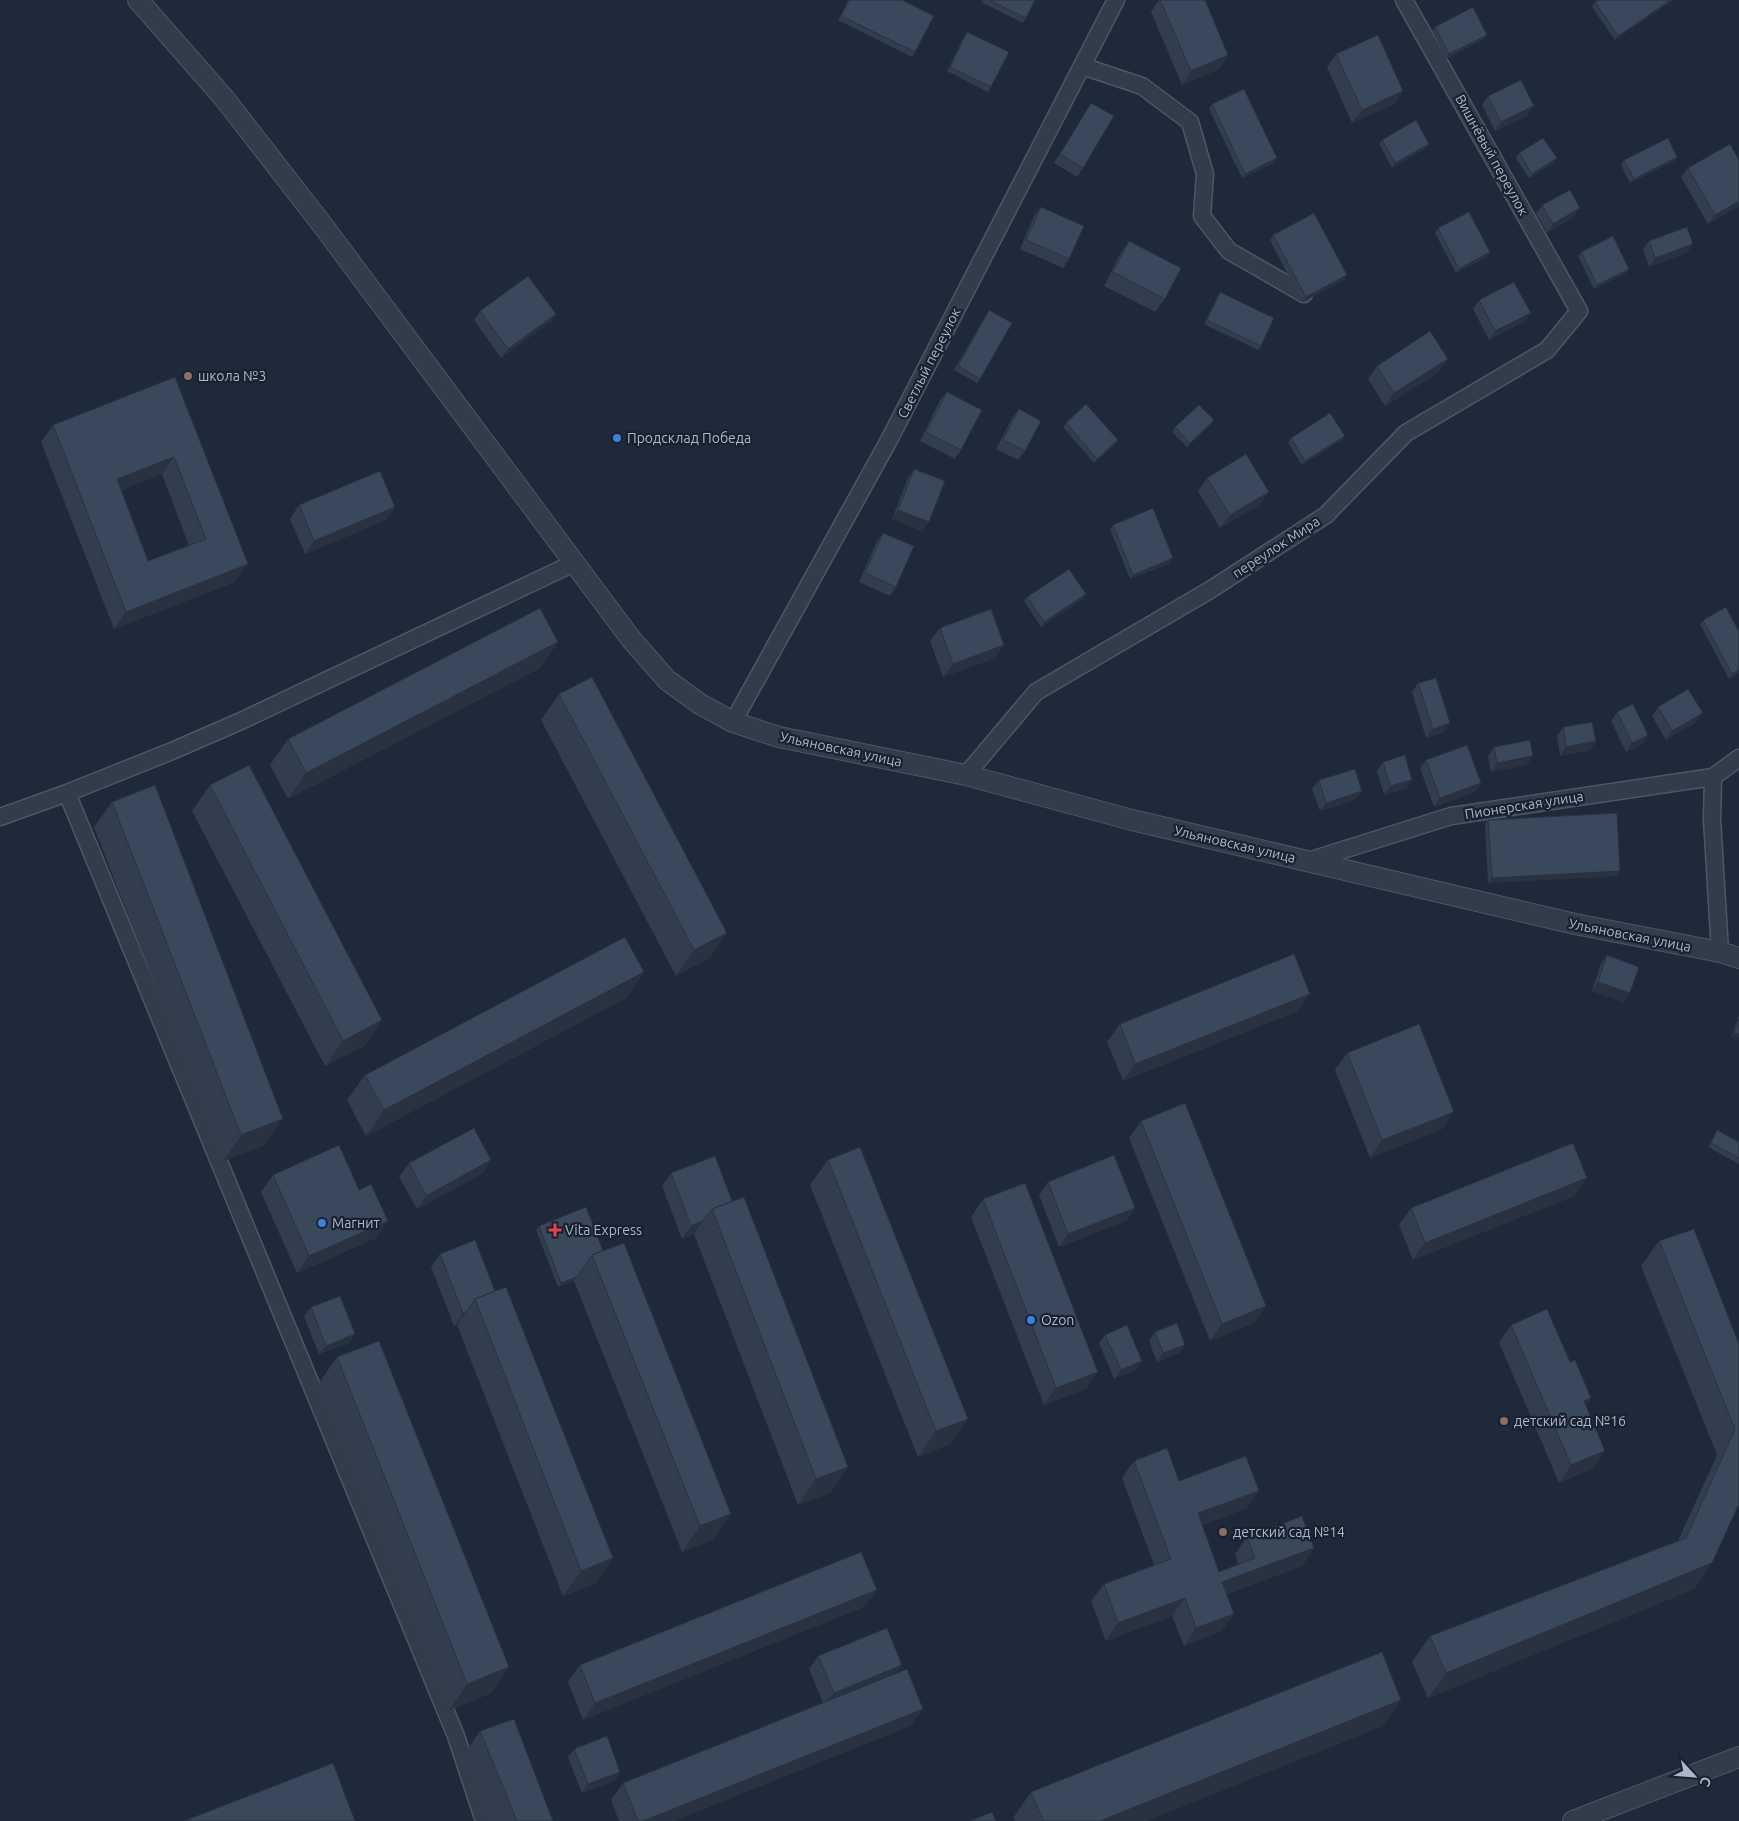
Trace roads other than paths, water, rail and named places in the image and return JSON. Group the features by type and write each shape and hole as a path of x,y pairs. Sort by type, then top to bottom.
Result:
{"street":[{"name":"Ульяновская улица","path":"138,0 224,98 330,235 631,639 667,680 700,704 733,722 779,737 966,775 1132,820 1575,924 1730,955"},
{"name":"Светлый переулок","path":"733,722 888,442 1116,0"},
{"name":"Вишнёвый переулок","path":"1404,0 1579,311"},
{"path":"1082,66 1142,86 1190,122 1205,174 1202,216 1229,251 1304,294"},
{"name":"переулок Мира","path":"966,775 1036,692 1210,590 1326,515 1406,432 1547,350 1579,311"},
{"path":"0,817 67,793 172,751 240,721 574,563"},
{"name":"Пионерская улица","path":"1308,861 1451,816 1713,777 1739,758"},
{"path":"1713,777 1712,818 1730,955"},
{"path":"67,793 456,1736 484,1821"},
{"path":"1573,1821 1739,1757"}],"place":[{"name":"школа №3","path":"188,376"},
{"name":"Продсклад Победа","path":"617,438"},
{"name":"Магнит","path":"322,1223"},
{"name":"Vita Express","path":"555,1230"},
{"name":"Ozon","path":"1031,1320"},
{"name":"детский сад №16","path":"1504,1421"},
{"name":"детский сад №14","path":"1223,1532"}]}
